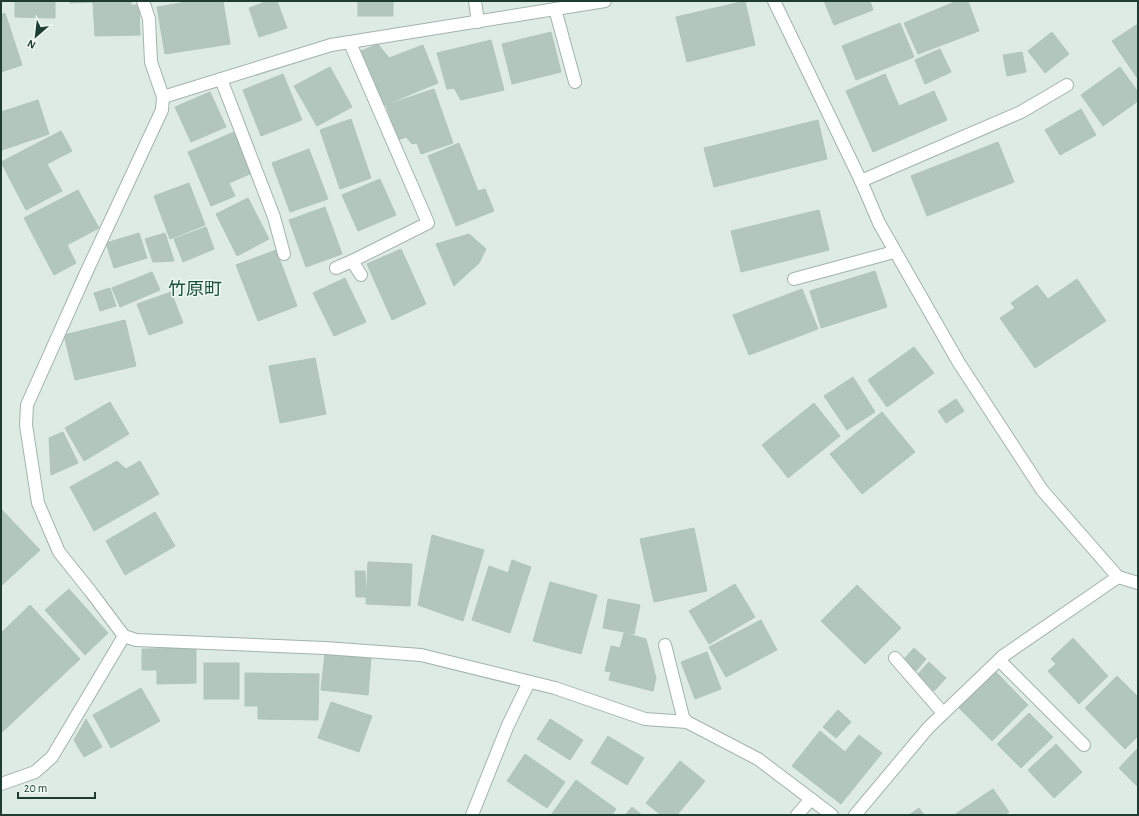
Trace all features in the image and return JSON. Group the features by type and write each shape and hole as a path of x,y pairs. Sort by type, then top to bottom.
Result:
{"street":[{"path":"143,1 149,19 151,62 163,97 162,110 86,273 27,405 26,424 38,503 59,552 124,636 136,640 324,648 421,655 555,688 646,719 687,722 758,759 832,815"},
{"path":"475,1 478,22"},
{"path":"163,97 331,45 605,1"},
{"path":"774,1 861,181 879,223 894,252 959,363 1042,490 1118,577 1138,583"},
{"path":"555,9 575,82"},
{"path":"336,268 428,222 350,43"},
{"path":"221,79 274,217 284,254"},
{"path":"861,181 1021,112 1067,85"},
{"path":"794,280 894,252"},
{"path":"352,261 360,275"},
{"path":"855,815 928,728 999,660 1118,577"},
{"path":"1,784 35,772 52,757 124,636"},
{"path":"665,645 683,717 687,722"},
{"path":"894,658 943,713"},
{"path":"999,660 1084,745"},
{"path":"472,815 508,725 529,682"},
{"path":"797,815 811,799"}],"building":[{"path":"15,1 55,1 55,18 15,17"},
{"path":"69,1 131,1 131,5 139,5 140,35 95,36 93,2 70,3"},
{"path":"192,1 223,1 230,44 165,54 157,7"},
{"path":"268,1 277,1 287,28 259,37 249,8"},
{"path":"358,1 393,1 393,16 358,16"},
{"path":"745,1 755,45 687,62 676,17"},
{"path":"824,1 870,1 873,10 834,25"},
{"path":"957,1 968,1 979,31 918,54 904,23"},
{"path":"5,13 22,65 1,72 1,15"},
{"path":"900,23 914,57 856,80 842,46"},
{"path":"1138,24 1138,79 1112,41"},
{"path":"551,32 561,72 512,84 502,44"},
{"path":"1052,32 1069,54 1045,73 1028,51"},
{"path":"491,40 504,90 461,100 454,88 447,89 437,53"},
{"path":"378,44 389,58 423,45 438,83 382,106 359,52"},
{"path":"940,49 951,72 925,84 915,60"},
{"path":"1022,52 1026,72 1007,76 1003,55"},
{"path":"330,67 352,107 317,126 294,86"},
{"path":"1120,67 1138,92 1138,101 1103,126 1081,95"},
{"path":"283,74 302,120 261,136 243,90"},
{"path":"885,74 899,106 934,91 947,120 873,152 846,91"},
{"path":"434,89 453,143 421,154 417,143 412,144 406,137 398,140 386,105"},
{"path":"210,92 226,127 191,142 175,107"},
{"path":"38,100 49,134 2,150 1,112"},
{"path":"1081,109 1096,135 1060,155 1045,130"},
{"path":"351,119 371,178 340,189 320,130"},
{"path":"818,120 827,159 714,187 704,148"},
{"path":"61,131 72,151 47,164 62,191 26,210 1,162"},
{"path":"234,132 252,173 229,183 235,196 211,206 188,152"},
{"path":"998,142 1014,182 927,216 911,176"},
{"path":"459,143 478,191 485,189 494,211 456,226 428,156"},
{"path":"309,149 328,199 290,212 272,163"},
{"path":"380,179 396,215 358,231 342,195"},
{"path":"189,183 205,225 170,239 154,196"},
{"path":"78,190 99,228 67,245 76,263 54,275 24,218"},
{"path":"248,198 269,239 237,256 216,214"},
{"path":"325,207 342,254 306,267 289,220"},
{"path":"819,210 829,250 741,272 731,231"},
{"path":"206,227 214,249 183,262 174,239"},
{"path":"139,233 147,258 114,268 106,243"},
{"path":"165,233 174,261 153,262 145,239"},
{"path":"469,234 486,249 479,263 454,286 436,244"},
{"path":"401,249 426,304 392,320 367,264"},
{"path":"276,250 297,306 258,321 236,265"},
{"path":"875,271 887,307 821,328 810,291"},
{"path":"152,272 160,290 120,307 112,288"},
{"path":"345,278 366,322 334,336 313,293"},
{"path":"1077,279 1106,321 1035,368 1000,318 1015,308 1011,303 1037,285 1048,299"},
{"path":"110,288 116,306 100,311 94,293"},
{"path":"802,289 818,329 749,355 733,315"},
{"path":"171,292 183,323 149,335 137,304"},
{"path":"125,320 136,366 75,380 64,335"},
{"path":"914,347 934,373 887,407 868,380"},
{"path":"315,358 326,414 280,423 269,366"},
{"path":"853,377 875,412 847,430 824,396"},
{"path":"956,399 964,411 946,423 938,411"},
{"path":"110,402 129,434 84,461 65,428"},
{"path":"814,403 840,436 788,478 762,445"},
{"path":"882,412 915,452 862,494 830,454"},
{"path":"63,432 78,463 51,475 49,438"},
{"path":"117,461 126,469 140,461 159,494 94,531 70,487"},
{"path":"1,509 40,550 1,586"},
{"path":"155,512 175,546 125,575 106,541"},
{"path":"694,528 707,591 654,602 640,539"},
{"path":"432,535 484,550 463,621 418,605"},
{"path":"512,560 531,567 510,633 472,620 489,566 508,573"},
{"path":"368,562 412,564 410,606 366,604"},
{"path":"355,571 365,571 366,597 356,597"},
{"path":"550,582 597,595 581,654 533,641"},
{"path":"735,584 755,617 709,644 689,611"},
{"path":"857,585 901,628 865,664 821,621"},
{"path":"69,589 108,633 85,655 45,610"},
{"path":"608,599 640,605 634,634 603,628"},
{"path":"30,605 80,659 1,733 1,633"},
{"path":"761,620 777,650 726,677 709,647"},
{"path":"624,633 646,639 656,678 653,691 609,680 611,672 605,671 611,646 620,648"},
{"path":"1073,638 1108,676 1079,704 1048,671 1056,664 1051,659"},
{"path":"196,648 196,683 157,684 157,670 142,670 142,649"},
{"path":"914,648 926,659 916,671 904,659"},
{"path":"707,652 721,689 695,699 681,662"},
{"path":"325,653 371,658 368,695 321,690"},
{"path":"929,662 946,678 934,691 917,675"},
{"path":"204,663 239,663 239,699 204,699"},
{"path":"993,669 1028,705 992,741 956,705"},
{"path":"245,673 319,674 318,720 258,719 258,706 245,706"},
{"path":"1117,676 1138,697 1138,736 1125,749 1085,708"},
{"path":"141,688 160,721 111,748 93,715"},
{"path":"331,702 372,716 359,752 318,738"},
{"path":"838,710 851,722 836,738 823,727"},
{"path":"1029,713 1053,737 1021,768 997,744"},
{"path":"86,719 102,747 84,757 74,740"},
{"path":"550,719 583,740 570,760 537,739"},
{"path":"820,731 845,752 859,735 882,753 841,804 792,766"},
{"path":"608,736 644,758 627,785 591,763"},
{"path":"1056,744 1082,772 1054,798 1028,770"},
{"path":"1138,748 1138,787 1119,768"},
{"path":"525,754 565,782 547,808 507,781"},
{"path":"680,761 705,781 677,815 661,815 646,803"},
{"path":"576,780 616,809 612,815 551,815"},
{"path":"993,789 1009,812 1004,815 954,815"},
{"path":"632,807 642,815 625,815"},
{"path":"919,808 924,815 909,815"}],"district":[{"name":"竹原町","path":"195,289"}]}
